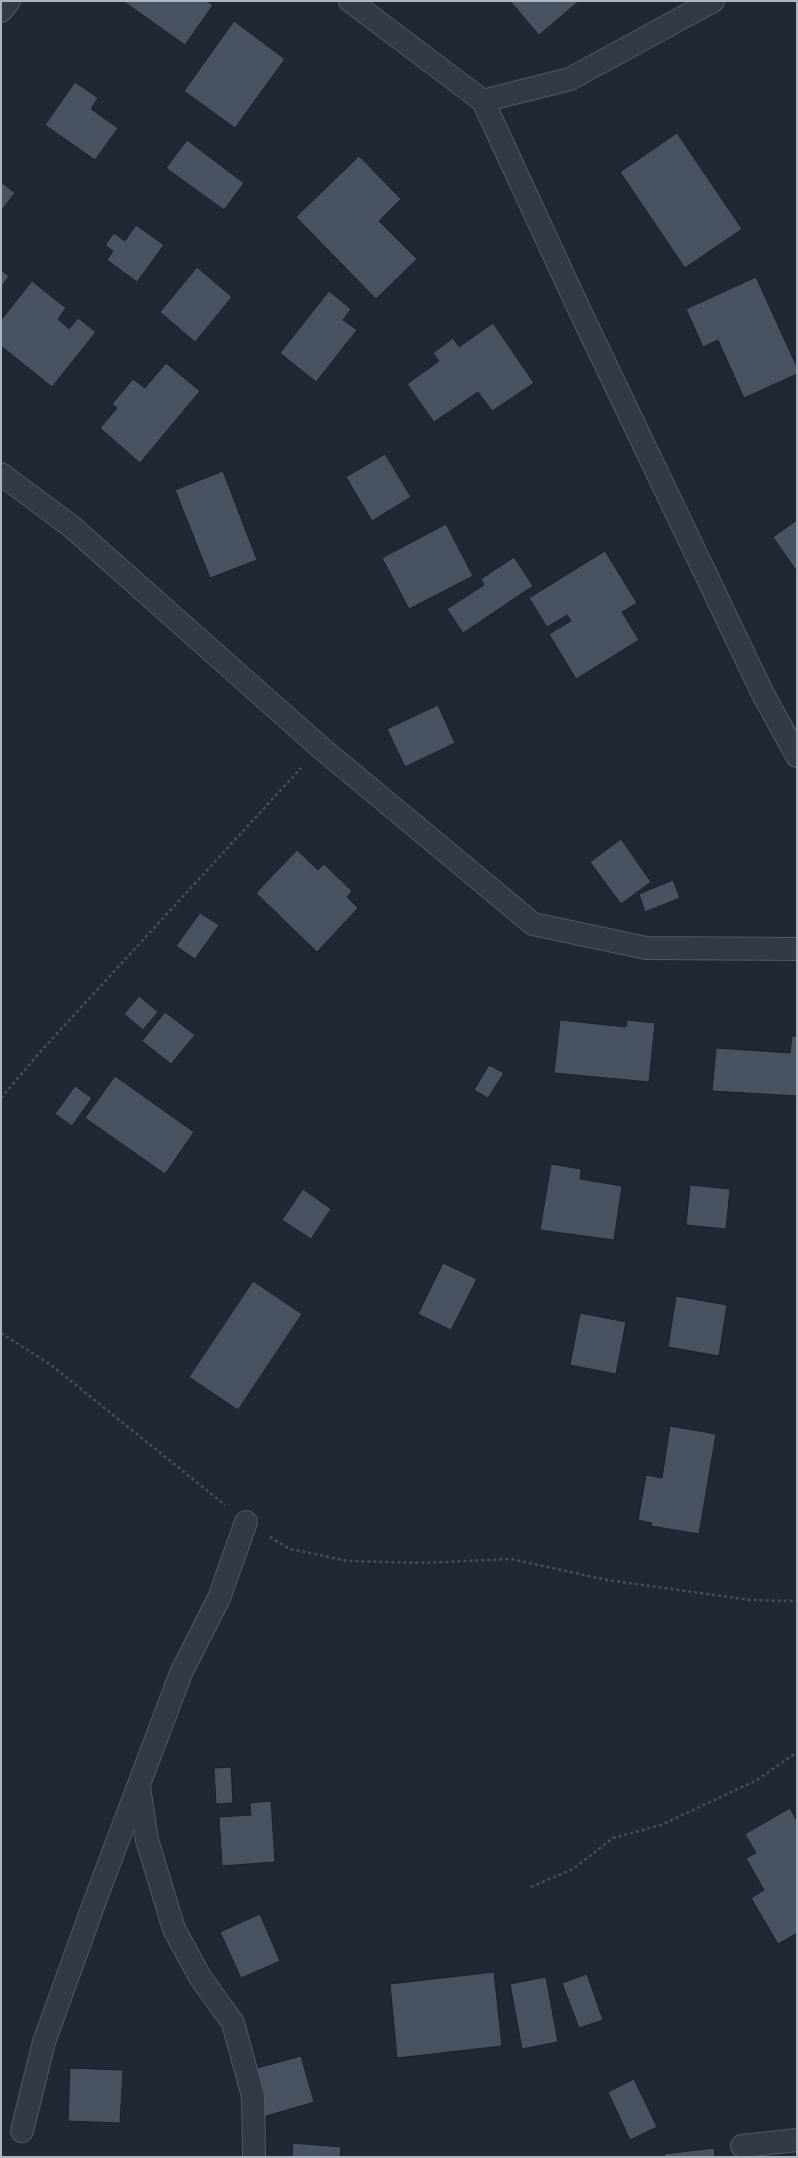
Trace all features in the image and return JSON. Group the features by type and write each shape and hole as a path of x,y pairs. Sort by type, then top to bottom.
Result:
{"street":[{"path":"1,10 9,1"},
{"path":"350,1 482,101 579,309 709,580 764,694 797,756"},
{"path":"482,101 570,79 713,1"},
{"path":"1,474 72,527 320,747 533,924 646,948 797,949"},
{"path":"22,2130 44,2042 96,1898 182,1673 219,1598 246,1522"},
{"path":"139,1786 147,1840 174,1929 200,1977 232,2023 253,2096 254,2157"},
{"path":"742,2146 797,2140"}],"path":[{"path":"1,1098 41,1051 320,747"},
{"path":"1,1333 51,1365 246,1522 290,1549 348,1561 421,1563 511,1559 615,1581 750,1600 797,1601"},
{"path":"531,1887 573,1868 613,1838 661,1825 757,1780 797,1752"}],"building":[{"path":"123,1 207,1 213,5 185,45"},
{"path":"510,1 578,1 578,2 539,35"},
{"path":"234,21 285,59 235,128 184,91"},
{"path":"75,82 98,98 91,109 118,128 95,160 45,125"},
{"path":"677,133 742,229 685,268 620,172"},
{"path":"187,140 244,183 224,210 166,168"},
{"path":"359,156 401,199 379,221 417,259 376,299 296,217"},
{"path":"1,182 15,193 1,211"},
{"path":"136,225 164,245 137,282 107,260 113,251 105,245 114,233 125,241"},
{"path":"197,267 232,297 195,342 160,312"},
{"path":"1,270 9,276 1,288"},
{"path":"756,277 797,367 797,374 744,398 718,340 703,347 686,309"},
{"path":"32,281 66,308 58,319 69,329 78,318 96,332 52,387 1,346 1,320"},
{"path":"329,291 351,309 343,320 357,330 316,382 280,353"},
{"path":"493,323 534,383 492,411 478,392 434,422 407,384 439,361 433,353 453,338 459,347"},
{"path":"166,363 200,391 140,463 100,428 117,408 112,404 133,379 145,388"},
{"path":"385,454 411,497 372,521 346,477"},
{"path":"223,471 257,560 210,578 175,490"},
{"path":"797,520 797,567 795,569 773,537"},
{"path":"446,524 473,576 409,609 382,558"},
{"path":"605,551 637,603 622,612 639,640 576,679 549,634 571,621 567,615 547,627 529,598"},
{"path":"514,557 533,586 463,633 447,609 484,585 481,579"},
{"path":"438,705 455,743 405,767 387,729"},
{"path":"621,839 651,882 621,904 590,862"},
{"path":"297,850 318,870 324,864 352,891 347,897 358,908 317,952 256,893"},
{"path":"673,880 680,898 645,912 639,894"},
{"path":"200,913 219,925 195,959 176,946"},
{"path":"139,996 158,1012 143,1030 124,1014"},
{"path":"165,1012 195,1035 171,1064 142,1041"},
{"path":"560,1020 626,1027 627,1020 655,1023 649,1082 554,1073"},
{"path":"792,1036 797,1036 797,1096 712,1091 716,1048 790,1053"},
{"path":"489,1065 504,1073 488,1098 474,1090"},
{"path":"115,1076 194,1132 165,1174 85,1118"},
{"path":"75,1086 92,1098 72,1126 55,1114"},
{"path":"551,1164 581,1169 580,1179 622,1186 614,1240 540,1230"},
{"path":"690,1185 730,1189 726,1229 686,1225"},
{"path":"303,1189 331,1209 311,1239 282,1220"},
{"path":"443,1263 477,1279 451,1330 418,1314"},
{"path":"253,1281 302,1314 238,1410 189,1377"},
{"path":"676,1296 727,1305 719,1356 668,1347"},
{"path":"580,1313 626,1322 616,1374 570,1365"},
{"path":"670,1426 716,1434 699,1534 651,1526 652,1523 638,1520 646,1475 662,1478"},
{"path":"231,1767 233,1803 216,1804 214,1768"},
{"path":"271,1801 275,1862 222,1866 219,1817 251,1815 250,1803"},
{"path":"790,1808 797,1821 797,1933 778,1944 751,1898 764,1890 746,1858 756,1853 745,1834"},
{"path":"260,1914 280,1961 241,1978 220,1932"},
{"path":"494,1972 502,2046 397,2058 390,1984"},
{"path":"587,1974 603,2020 579,2028 562,1983"},
{"path":"546,1977 558,2042 522,2049 510,1984"},
{"path":"301,2056 314,2102 263,2117 250,2070"},
{"path":"70,2068 123,2070 120,2123 68,2121"},
{"path":"634,2079 657,2127 630,2140 608,2092"},
{"path":"293,2143 341,2147 340,2157 292,2157"},
{"path":"714,2148 715,2157 665,2157 664,2154"}]}
